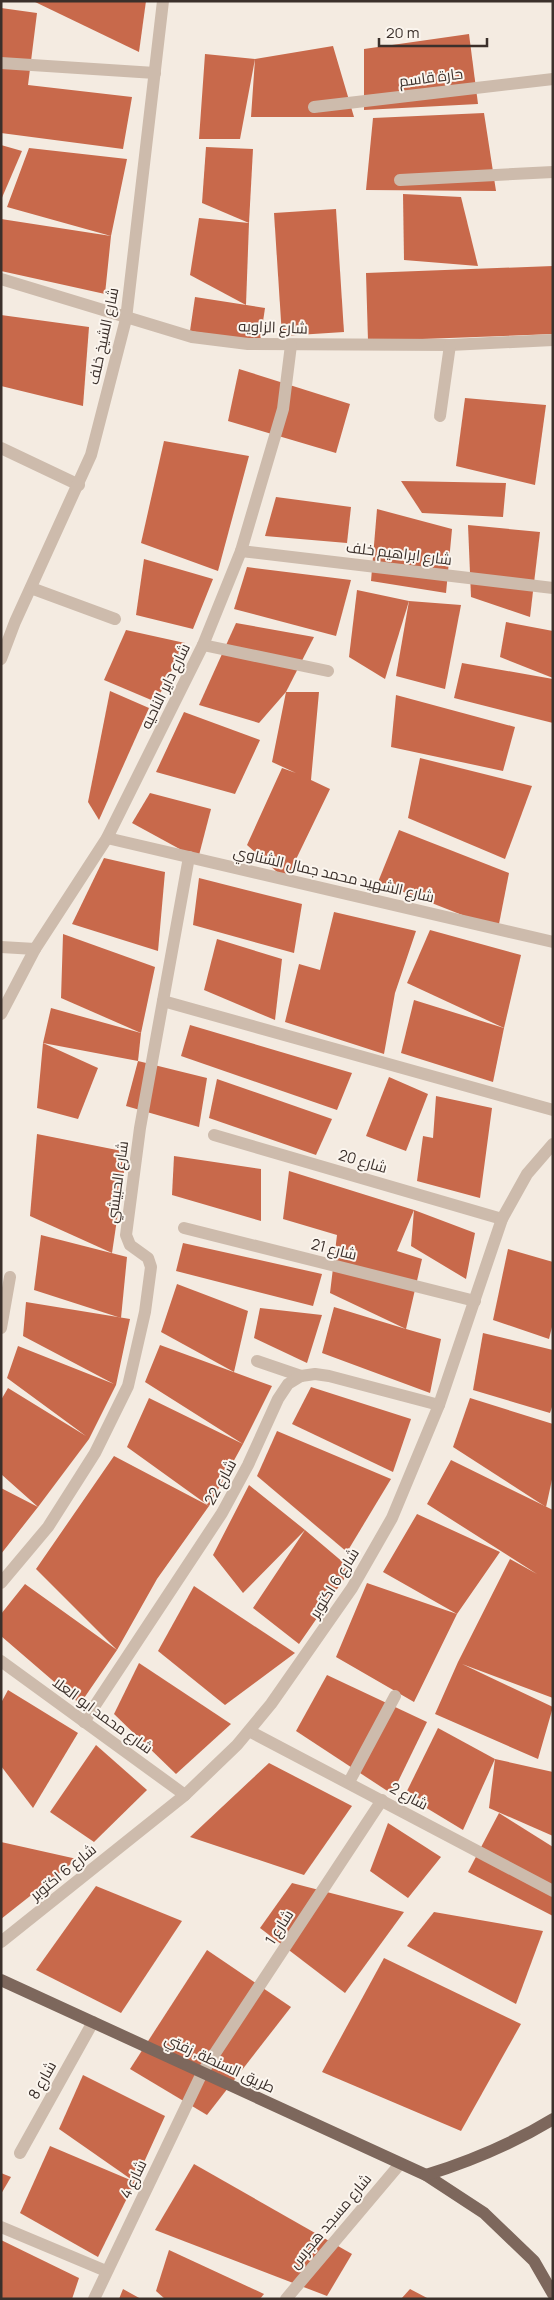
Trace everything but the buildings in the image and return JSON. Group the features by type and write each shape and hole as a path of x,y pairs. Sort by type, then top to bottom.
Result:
{"main road":[{"name":"طريق السنطة, زفتي","path":"1,1980 426,2175 491,2220 534,2261 553,2294"},
{"path":"426,2175 474,2160 520,2139 553,2119"}],"street":[{"name":"شارع الشيخ خلف","path":"1,659 91,455 126,319 163,1"},
{"path":"1,63 155,73"},
{"name":"حارة قاسم","path":"314,107 553,78"},
{"path":"400,180 553,172"},
{"name":"شارع الزاويه","path":"1,279 126,319 192,337 248,344 450,345 553,340"},
{"name":"شارع داير الناحيه","path":"1,1014 36,949 107,838 203,645 241,551 283,409 291,345"},
{"path":"440,416 450,345"},
{"path":"1,448 79,485"},
{"name":"شارع ابراهيم خلف","path":"241,551 553,588"},
{"path":"31,588 115,618"},
{"path":"203,645 328,671"},
{"name":"شارع الشهيد محمد جمال الشناوي","path":"107,838 553,942"},
{"name":"شارع الحبيشي","path":"1,1583 48,1527 95,1453 128,1386 145,1312 151,1267 144,1254 130,1245 126,1235 140,1128 189,857"},
{"path":"1,947 36,949"},
{"path":"163,1001 553,1110"},
{"name":"شارع 20","path":"214,1135 502,1219"},
{"name":"شارع 6 اكتوبر","path":"1,1942 185,1795 249,1731 271,1704 352,1588 392,1518 439,1405 502,1219 527,1174 553,1144"},
{"name":"شارع 21","path":"184,1228 475,1301"},
{"path":"1,1328 10,1277"},
{"path":"257,1360 301,1376 315,1374 329,1376 439,1405"},
{"name":"شارع 22","path":"84,1722 222,1513 248,1465 278,1400 288,1384 301,1376"},
{"name":"شارع محمد ابو العلا","path":"1,1661 185,1795"},
{"path":"349,1782 395,1696"},
{"name":"شارع 2","path":"249,1731 553,1891"},
{"name":"شارع 1","path":"202,2073 382,1800"},
{"name":"شارع 8","path":"20,2154 93,2022"},
{"name":"شارع 4","path":"94,2299 202,2073"},
{"name":"شارع مسجد هجرس","path":"290,2298 400,2164"},
{"path":"1,2227 106,2271"}]}
